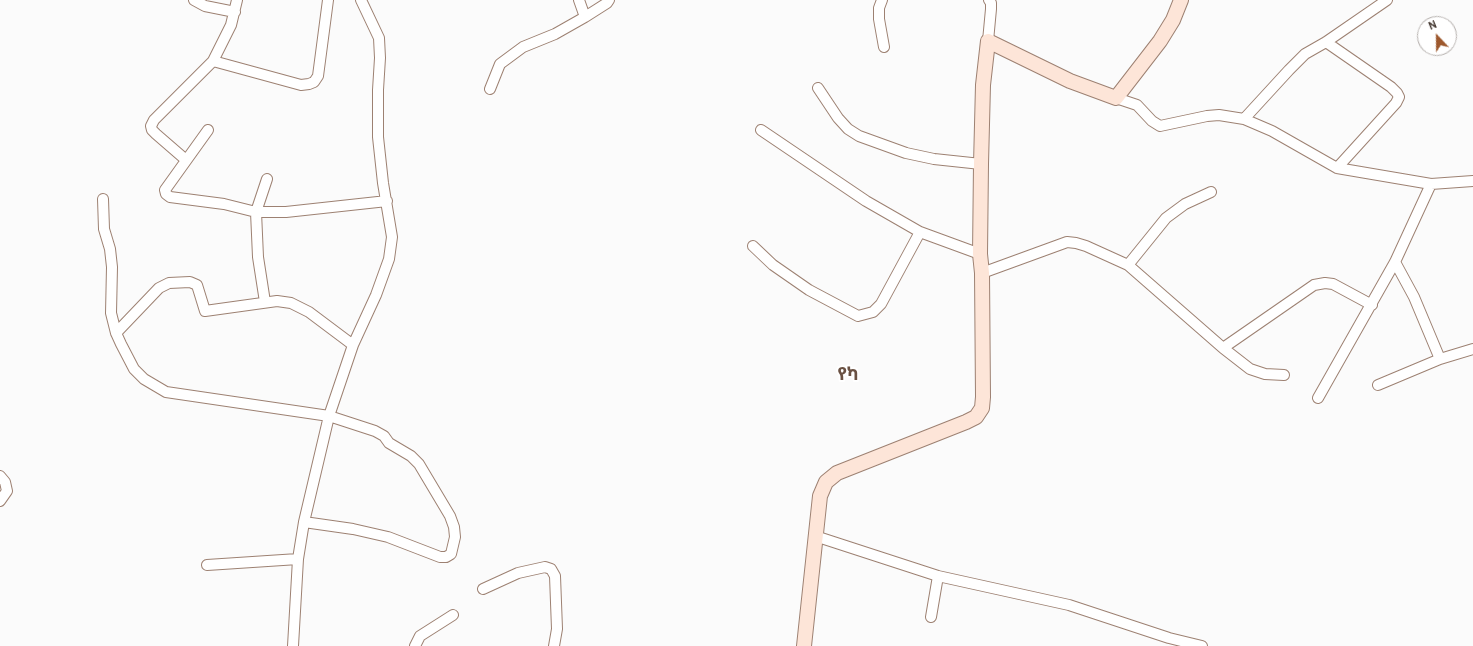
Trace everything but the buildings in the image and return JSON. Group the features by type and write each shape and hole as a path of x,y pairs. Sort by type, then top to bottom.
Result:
{"street":[{"path":"194,0 204,6 235,12"},
{"path":"186,160 156,134 150,126 154,120 213,61 229,31 237,0"},
{"path":"213,61 301,85 314,82 318,76 328,0"},
{"path":"292,646 298,559 304,522 329,416 353,345 376,295 389,259 392,237 383,183 378,137 380,58 379,38 361,0"},
{"path":"579,0 585,18"},
{"path":"490,89 500,64 517,51 523,47 555,34 585,18 609,0"},
{"path":"882,0 879,8 879,19 884,47"},
{"path":"804,646 820,496 826,482 837,473 966,422 976,417 982,408 982,273 980,254 981,164 983,85 991,10 991,3 989,0"},
{"path":"1116,98 1160,41 1173,20 1181,0"},
{"path":"1244,119 1288,70 1305,54 1326,42 1387,0"},
{"path":"988,41 1070,82 1137,105 1152,121 1160,126 1207,116 1244,119 1272,131 1337,168 1431,184 1473,181"},
{"path":"1326,42 1391,87 1399,97 1396,103 1337,168"},
{"path":"818,88 838,118 848,129 859,136 906,153 934,160 981,164"},
{"path":"208,130 165,190 166,194 170,197 224,204 256,212 286,212 387,201"},
{"path":"761,130 866,201 920,232 980,254"},
{"path":"265,302 258,257 256,212 267,178"},
{"path":"1318,398 1395,262 1431,184"},
{"path":"1128,264 1166,218 1185,204 1211,192"},
{"path":"103,199 104,229 110,250 112,267 111,313 116,333 134,369 144,379 166,392 329,416 375,431 384,436 389,443 411,456 419,464 450,516 454,527 455,537 451,554 446,557 440,557 388,537 353,529 304,522"},
{"path":"753,246 773,266 809,290 858,316 872,312 881,304 920,232"},
{"path":"982,273 1067,242 1086,246 1128,264 1250,370 1265,374 1284,375"},
{"path":"1395,262 1414,297 1440,359"},
{"path":"116,333 159,288 168,283 190,282 197,284 206,311 265,302 277,301 291,303 309,312 353,345"},
{"path":"1223,348 1314,285 1325,283 1333,284 1372,305"},
{"path":"1378,385 1440,359 1473,349"},
{"path":"0,476 5,482 7,491 0,501"},
{"path":"815,536 938,576 1069,605 1169,638 1202,646"},
{"path":"207,565 298,559"},
{"path":"483,589 518,573 545,567 551,569 555,576 557,629 554,646"},
{"path":"931,617 938,576"},
{"path":"415,646 420,636 453,615"}],"district":[{"name":"የካ","path":"848,376"}]}
